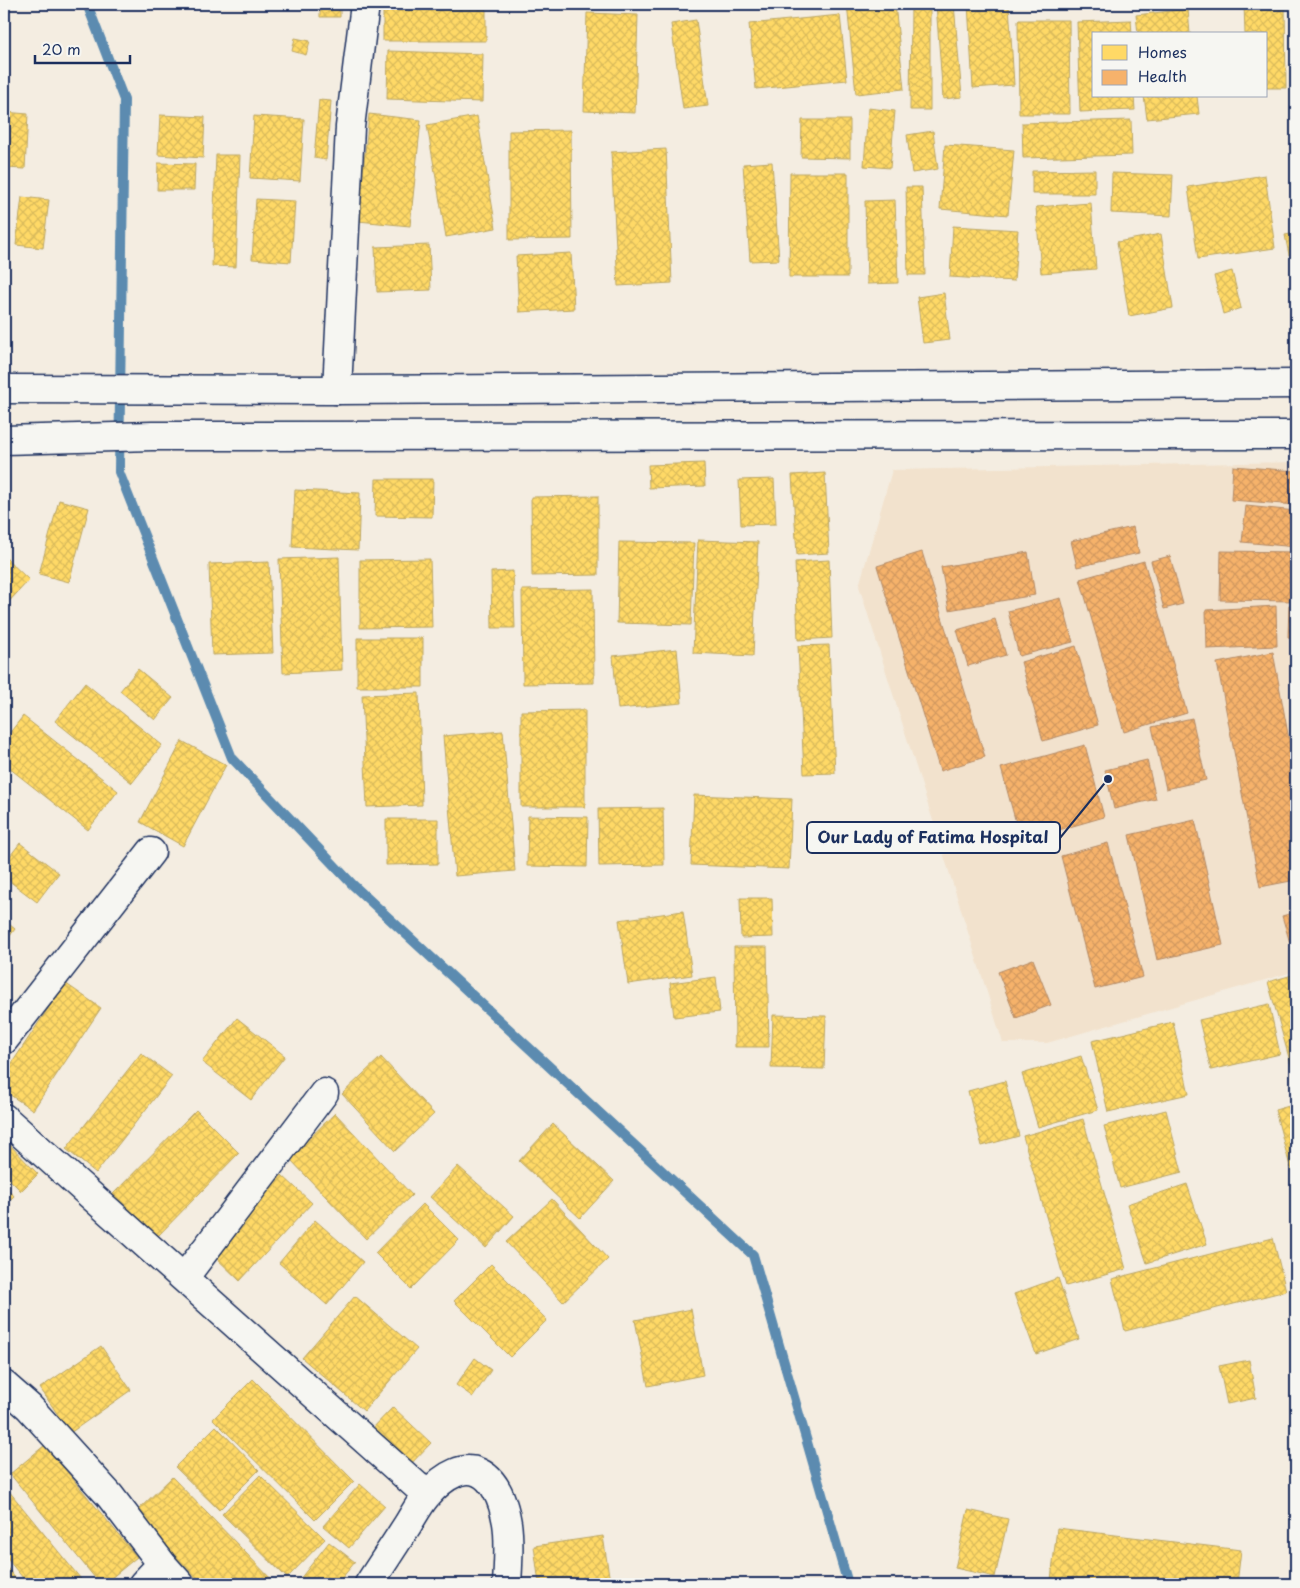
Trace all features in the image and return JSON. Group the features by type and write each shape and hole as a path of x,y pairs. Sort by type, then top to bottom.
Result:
{"main road":[{"path":"337,390 350,127 366,4"},
{"path":"4,390 337,390 1296,384"},
{"path":"4,440 53,437 152,436 1296,435"},
{"path":"4,1040 151,852"},
{"path":"184,1278 324,1093"},
{"path":"4,1118 427,1495"},
{"path":"4,1385 29,1408 110,1496 162,1564 180,1584"},
{"path":"369,1584 427,1495 449,1476 460,1470 477,1470 490,1481 499,1494 507,1524 508,1584"},
{"path":"143,1584 162,1564"}],"shaded area":[{"path":"1296,462 1296,971 1047,1043 1003,1043 859,586 892,470"}],"building: Homes":[{"path":"320,4 340,4 340,17 320,17"},
{"path":"383,4 486,4 486,41 383,41"},
{"path":"847,4 895,4 904,89 856,94"},
{"path":"911,4 930,4 930,110 910,110"},
{"path":"936,4 954,4 962,97 943,99"},
{"path":"968,4 1009,4 1014,85 973,88"},
{"path":"1244,4 1285,4 1286,88 1268,88 1268,32 1245,32"},
{"path":"1188,9 1190,32 1138,32 1136,15"},
{"path":"587,13 638,15 635,113 584,111"},
{"path":"840,15 847,80 756,89 749,24"},
{"path":"696,20 708,106 683,109 671,24"},
{"path":"1018,20 1069,20 1070,114 1019,114"},
{"path":"1131,20 1132,32 1092,32 1092,98 1134,98 1135,110 1080,112 1077,22"},
{"path":"295,38 310,41 306,55 292,51"},
{"path":"388,51 483,54 482,102 387,99"},
{"path":"1144,98 1197,98 1199,114 1147,119"},
{"path":"319,100 331,101 326,160 314,158"},
{"path":"868,108 895,111 890,168 864,166"},
{"path":"4,112 28,114 25,169 4,168"},
{"path":"369,114 421,120 410,226 358,221"},
{"path":"160,115 205,117 203,158 158,155"},
{"path":"254,116 304,119 300,181 250,178"},
{"path":"477,116 496,228 446,237 427,125"},
{"path":"802,120 850,120 850,158 801,157"},
{"path":"1131,120 1132,155 1023,158 1022,123"},
{"path":"571,130 572,239 509,240 509,131"},
{"path":"933,131 938,169 912,173 907,135"},
{"path":"945,145 1014,150 1008,215 940,209"},
{"path":"666,149 672,283 618,286 611,152"},
{"path":"216,155 240,155 236,267 212,266"},
{"path":"772,162 779,260 750,261 743,164"},
{"path":"158,163 195,164 194,190 157,190"},
{"path":"1095,170 1095,194 1032,194 1032,171"},
{"path":"790,173 848,173 848,277 789,277"},
{"path":"1112,173 1173,175 1171,216 1111,213"},
{"path":"1265,175 1275,248 1198,259 1188,187"},
{"path":"906,187 922,187 925,275 908,275"},
{"path":"22,197 49,200 43,248 16,245"},
{"path":"256,199 295,201 291,262 252,259"},
{"path":"895,200 898,283 867,284 865,201"},
{"path":"1091,203 1096,269 1041,273 1036,207"},
{"path":"953,226 1018,230 1014,281 950,277"},
{"path":"1296,233 1296,254 1289,255 1285,235"},
{"path":"1161,234 1173,308 1129,316 1117,242"},
{"path":"429,245 431,290 377,292 375,247"},
{"path":"571,253 574,309 519,312 516,256"},
{"path":"1232,271 1241,308 1223,314 1214,276"},
{"path":"944,293 950,340 923,343 917,297"},
{"path":"704,463 705,486 649,488 648,465"},
{"path":"825,473 829,553 797,555 792,475"},
{"path":"376,479 433,479 432,517 375,516"},
{"path":"774,479 776,524 741,525 739,480"},
{"path":"295,490 360,493 358,550 292,547"},
{"path":"598,496 598,575 532,576 531,497"},
{"path":"59,500 89,508 69,582 39,574"},
{"path":"698,540 758,542 753,656 693,653"},
{"path":"619,542 694,543 691,625 617,623"},
{"path":"5,557 29,580 4,607 4,559"},
{"path":"339,557 342,670 283,673 279,559"},
{"path":"430,559 432,627 360,628 360,560"},
{"path":"829,560 832,638 798,640 795,562"},
{"path":"269,562 273,653 212,655 209,564"},
{"path":"513,571 515,628 492,628 491,572"},
{"path":"593,589 594,683 523,684 522,590"},
{"path":"357,638 423,638 423,687 357,687"},
{"path":"829,645 835,773 804,774 798,646"},
{"path":"677,649 682,703 618,709 613,656"},
{"path":"138,669 173,698 155,720 120,691"},
{"path":"85,683 162,745 132,783 55,721"},
{"path":"419,693 422,805 367,807 362,695"},
{"path":"585,710 585,807 521,807 521,711"},
{"path":"23,716 118,791 88,830 4,764 4,740"},
{"path":"503,731 515,871 455,876 443,736"},
{"path":"182,741 226,765 183,846 140,822"},
{"path":"694,795 792,799 789,869 691,865"},
{"path":"663,808 664,865 599,866 598,809"},
{"path":"528,816 588,817 587,867 527,866"},
{"path":"386,819 438,819 438,864 386,865"},
{"path":"20,843 59,873 37,902 4,877 4,864"},
{"path":"740,898 772,898 773,937 741,938"},
{"path":"683,911 692,975 628,984 619,920"},
{"path":"4,920 15,929 4,944"},
{"path":"734,947 767,947 769,1047 735,1047"},
{"path":"1296,974 1296,1083 1268,982"},
{"path":"716,977 720,1012 674,1017 670,983"},
{"path":"65,983 101,1008 33,1110 4,1091 4,1075"},
{"path":"1269,1004 1280,1054 1211,1070 1199,1020"},
{"path":"773,1015 826,1016 824,1069 771,1068"},
{"path":"237,1018 285,1056 251,1100 202,1062"},
{"path":"1173,1022 1189,1094 1108,1112 1092,1041"},
{"path":"141,1053 172,1076 96,1173 66,1149"},
{"path":"1081,1056 1098,1110 1038,1127 1022,1074"},
{"path":"381,1057 434,1114 395,1151 342,1094"},
{"path":"1005,1081 1019,1136 982,1146 968,1091"},
{"path":"1296,1104 1296,1189 1275,1110"},
{"path":"196,1110 239,1153 154,1240 111,1196"},
{"path":"1166,1110 1182,1172 1120,1188 1104,1126"},
{"path":"335,1113 412,1195 366,1239 289,1158"},
{"path":"1083,1119 1126,1269 1066,1286 1023,1136"},
{"path":"553,1124 614,1181 580,1218 519,1161"},
{"path":"4,1139 38,1174 21,1191 4,1174"},
{"path":"458,1166 514,1216 486,1248 430,1197"},
{"path":"282,1175 312,1203 240,1281 211,1253"},
{"path":"4,1184 14,1196 4,1206"},
{"path":"1187,1184 1207,1244 1147,1263 1127,1204"},
{"path":"552,1199 608,1259 563,1302 506,1242"},
{"path":"423,1204 459,1240 411,1289 375,1253"},
{"path":"315,1220 363,1262 327,1305 279,1263"},
{"path":"1273,1238 1286,1291 1125,1331 1112,1279"},
{"path":"491,1264 547,1320 510,1357 454,1301"},
{"path":"1058,1278 1079,1339 1036,1354 1014,1294"},
{"path":"355,1296 417,1349 364,1411 302,1358"},
{"path":"691,1309 703,1375 648,1386 635,1320"},
{"path":"101,1346 131,1390 70,1433 40,1388"},
{"path":"475,1358 491,1370 473,1397 456,1385"},
{"path":"1249,1360 1256,1398 1227,1404 1219,1366"},
{"path":"253,1379 354,1481 315,1520 213,1419"},
{"path":"393,1407 431,1443 407,1468 369,1432"},
{"path":"216,1426 259,1470 219,1510 175,1467"},
{"path":"45,1445 137,1557 104,1584 100,1584 10,1474"},
{"path":"260,1475 325,1539 287,1578 222,1514"},
{"path":"172,1477 276,1584 202,1584 134,1514"},
{"path":"360,1484 385,1506 349,1548 323,1526"},
{"path":"4,1485 85,1584 28,1584 4,1555"},
{"path":"968,1510 1008,1519 995,1577 955,1568"},
{"path":"1057,1528 1241,1550 1237,1584 1089,1584 1051,1580"},
{"path":"603,1536 610,1582 598,1584 539,1584 534,1546"},
{"path":"329,1542 355,1562 337,1584 296,1584"},
{"path":"4,1564 20,1584 4,1584"}],"building: Health":[{"path":"1233,466 1296,471 1296,505 1231,500"},
{"path":"1246,506 1296,511 1296,547 1242,542"},
{"path":"1133,527 1139,553 1077,567 1071,541"},
{"path":"1221,551 1296,552 1296,601 1220,600"},
{"path":"922,552 985,757 940,771 877,566"},
{"path":"1028,552 1035,595 949,610 941,567"},
{"path":"1170,556 1183,604 1164,609 1151,561"},
{"path":"1144,561 1187,713 1124,732 1080,579"},
{"path":"1061,598 1073,642 1019,656 1008,611"},
{"path":"1289,605 1296,605 1296,638 1288,637"},
{"path":"1276,606 1277,646 1207,649 1206,610"},
{"path":"995,619 1006,655 968,666 957,630"},
{"path":"1076,646 1098,725 1043,741 1021,662"},
{"path":"1273,652 1296,778 1296,880 1260,887 1217,663"},
{"path":"1192,718 1206,780 1166,789 1152,727"},
{"path":"1085,745 1104,817 1021,841 1001,768"},
{"path":"1147,760 1156,799 1114,809 1105,770"},
{"path":"1195,820 1223,945 1157,960 1129,835"},
{"path":"1108,843 1143,977 1095,989 1061,856"},
{"path":"1296,912 1296,941 1290,943 1282,916"},
{"path":"1033,959 1051,1005 1016,1018 998,972"}],"waterway":[{"path":"87,4 124,100 119,472 232,758 353,885 753,1255 848,1584"}],"place":[{"name":"Our Lady of Fatima Hospital","path":"1108,779"}]}
